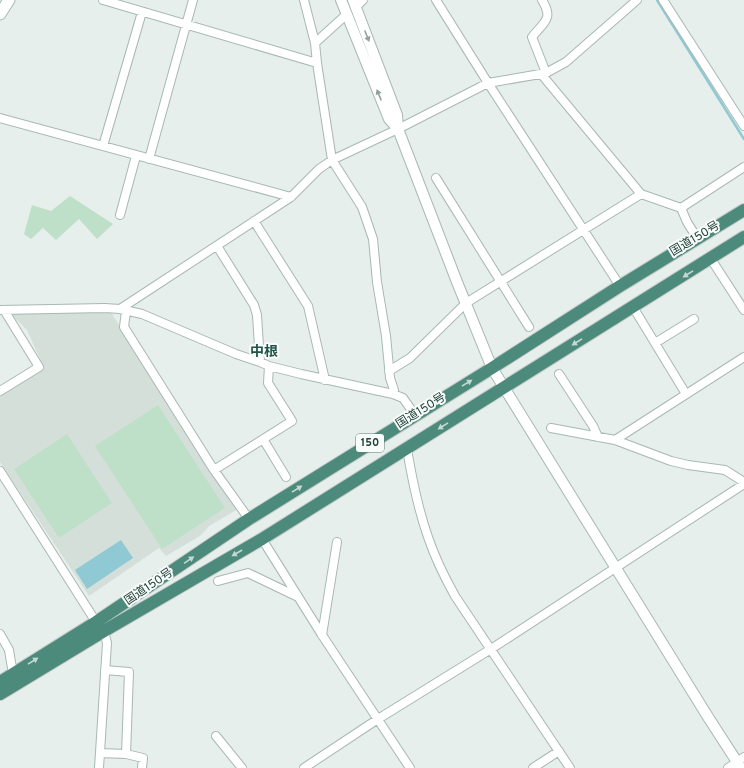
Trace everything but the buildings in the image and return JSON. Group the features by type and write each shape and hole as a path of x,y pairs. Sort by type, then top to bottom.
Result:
{"highway":[{"name":"国道150号","path":"0,694 100,626 249,519 744,210"},
{"name":"国道150号","path":"0,682 100,626 262,539 407,450 744,237"}],"main road":[{"path":"0,14 9,0"}],"street":[{"path":"103,0 317,63"},
{"path":"149,159 193,0"},
{"path":"304,0 315,43 332,160 362,207 373,239 377,282 386,336 389,371 394,390 393,394"},
{"path":"342,0 389,119 398,129"},
{"path":"436,0 620,286"},
{"path":"542,0 548,10 548,17 532,37 544,74 641,194 682,208"},
{"path":"123,310 291,197 319,169 332,160 398,129 488,83 544,74 566,62 637,0"},
{"path":"663,0 744,126"},
{"path":"357,2 397,115 398,129 492,368 708,717 741,762 728,768"},
{"path":"103,146 142,12"},
{"path":"315,43 347,14"},
{"path":"0,118 291,197"},
{"path":"120,215 136,156"},
{"path":"682,208 744,167"},
{"path":"436,178 529,327"},
{"path":"389,371 410,358 466,303 584,228 641,194"},
{"path":"682,208 687,222 697,238"},
{"path":"254,221 308,306 325,380"},
{"path":"217,246 254,305 257,315 260,362"},
{"path":"711,259 744,310"},
{"path":"633,307 686,394"},
{"path":"2,310 105,308 142,314 236,354 269,366 325,380 393,394 403,398 415,415"},
{"path":"0,391 39,367 2,310"},
{"path":"123,310 124,327 214,470 249,519"},
{"path":"655,343 694,319"},
{"path":"615,440 744,357"},
{"path":"214,470 292,421 268,383 269,366"},
{"path":"559,374 593,426 598,437"},
{"path":"304,768 378,719 491,649 744,483 725,470 671,461 615,440 551,428"},
{"path":"263,439 286,477"},
{"path":"407,450 428,538 445,577 455,596 570,768"},
{"path":"0,472 100,626 107,643 98,768"},
{"path":"262,539 322,635 410,768"},
{"path":"322,635 337,542"},
{"path":"218,581 248,573 299,598"},
{"path":"0,634 9,650 13,674"},
{"path":"105,670 129,672 126,754"},
{"path":"216,736 242,768"},
{"path":"533,768 559,751"},
{"path":"100,753 126,754 143,758 142,768"}],"shaded area":[{"path":"110,311 238,509 209,526 200,536 166,556 159,548 89,596 0,462 0,396 44,368 27,330 11,314"}],"green space":[{"path":"70,196 113,224 97,239 79,219 56,240 43,228 31,239 24,234 32,205 51,211"},
{"path":"158,405 225,508 162,549 95,446"},
{"path":"67,434 112,503 59,538 14,469"}],"water":[{"path":"121,540 133,558 87,589 75,570"}],"waterway":[{"path":"657,0 744,139"}],"district":[{"name":"中根","path":"264,352"}]}
